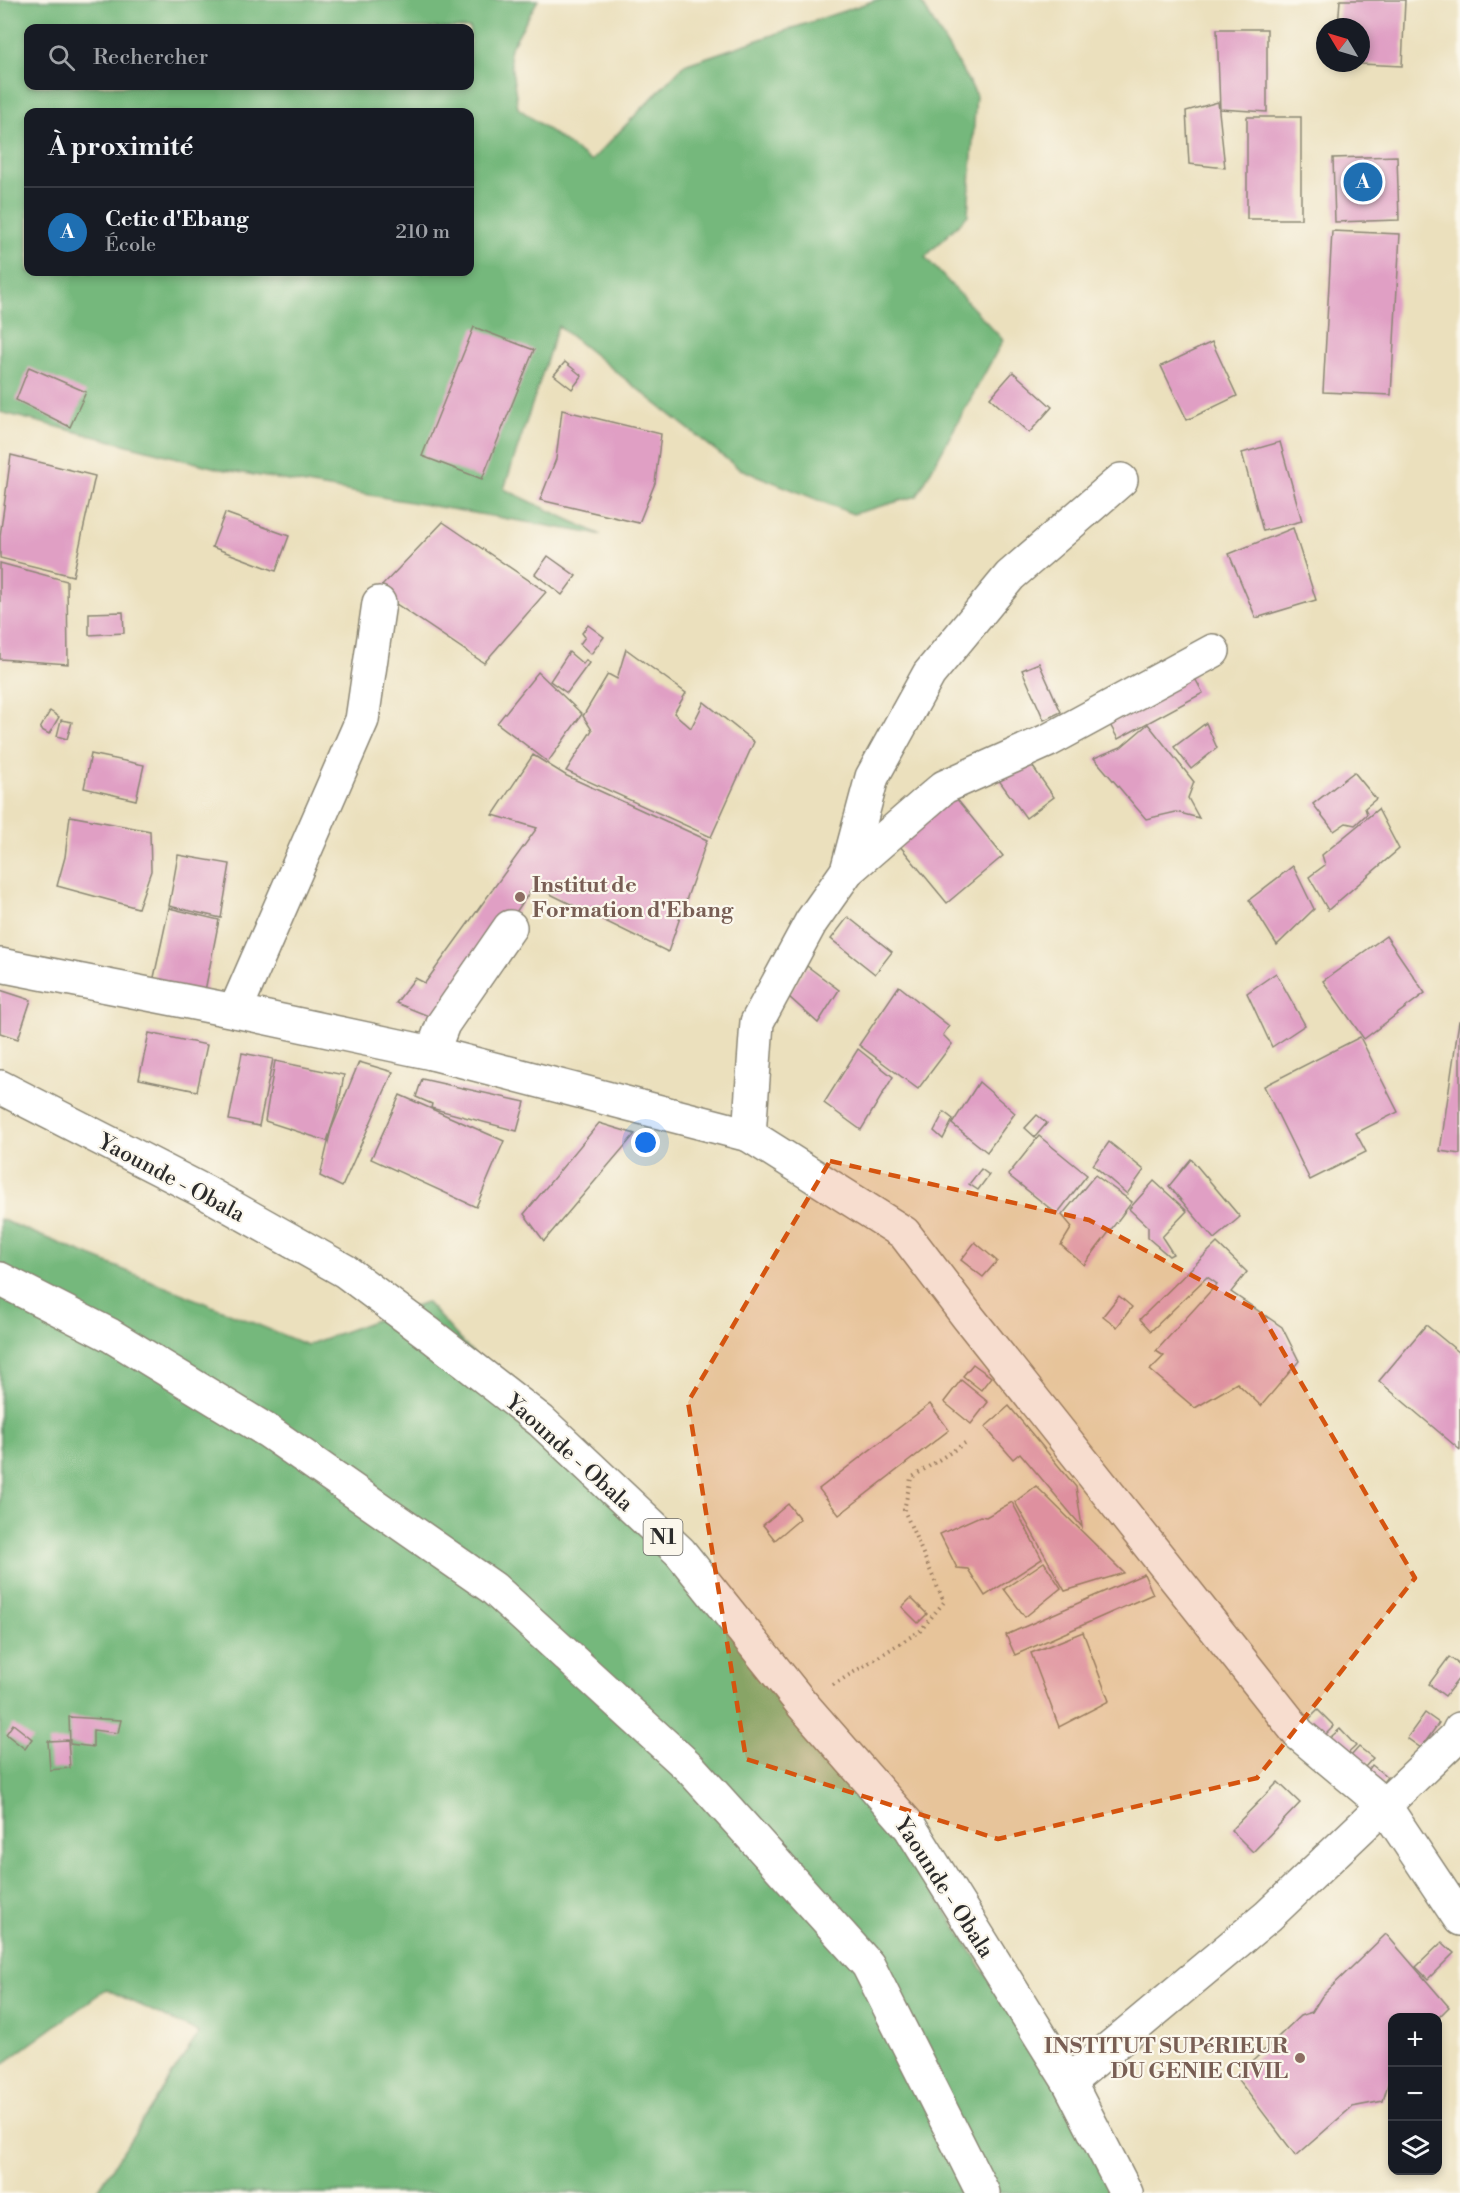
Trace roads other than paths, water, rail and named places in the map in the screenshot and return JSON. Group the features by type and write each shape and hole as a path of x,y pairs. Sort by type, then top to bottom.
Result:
{"main road":[{"path":"847,871 872,777 929,674 1010,576 1121,480"},
{"path":"235,1011 362,720 379,603"},
{"path":"749,1135 757,1022 811,922 847,871 944,788 1049,740 1213,651"},
{"path":"432,1053 443,1024 510,927"},
{"path":"0,965 235,1011 432,1053 749,1135 904,1233 975,1326 1299,1734 1384,1805 1460,1919"},
{"name":"Yaounde - Obala","path":"0,1087 203,1191 345,1271 541,1421 680,1552 801,1704 909,1827 1069,2082 1126,2193"},
{"path":"0,1279 110,1335 268,1432 493,1588 690,1768 868,1965 982,2193"},
{"path":"1069,2082 1268,1916 1456,1737 1460,1729"}],"place":[{"name":"Cetic d'Ebang","path":"1363,182"},
{"name":"Institut de Formation d'Ebang","path":"520,897"},
{"name":"INSTITUT SUPéRIEUR DU GENIE CIVIL","path":"1300,2058"}]}
